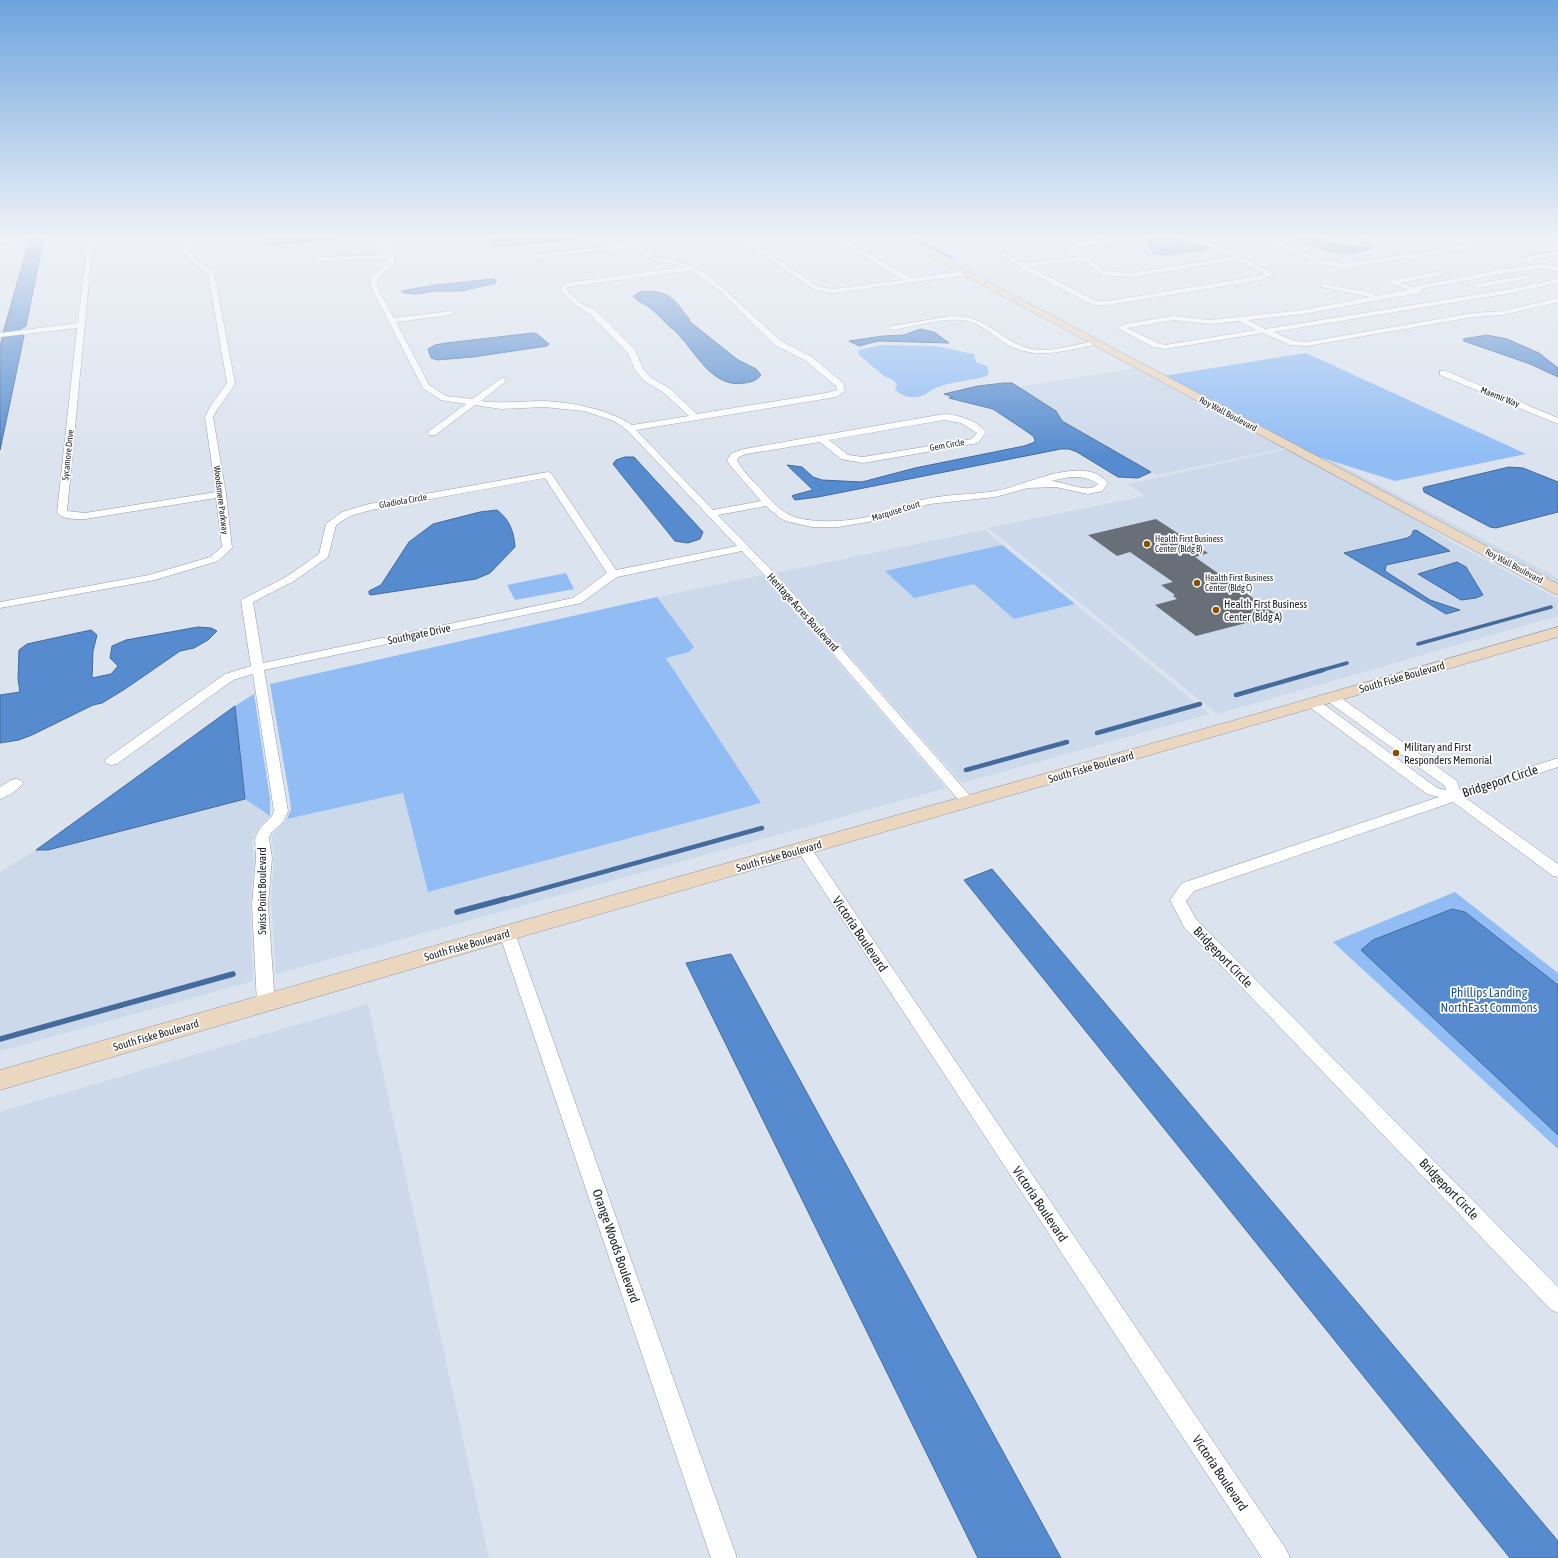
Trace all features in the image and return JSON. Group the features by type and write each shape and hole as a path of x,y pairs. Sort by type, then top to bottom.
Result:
{"street":[{"name":"Sycamore Drive","path":"83,310 62,513 71,516 85,516 221,494"},
{"name":"Woodsmere Parkway","path":"0,605 151,578 214,559 227,548 221,494 209,417 215,405 226,392 231,383 218,310"},
{"name":"Heritage Acres Boulevard","path":"385,310 426,386 444,398 501,406 544,404 584,409 617,419 630,428 777,582 968,802"},
{"path":"589,310 593,312 632,352 639,370 647,379 666,390 694,417"},
{"path":"630,428 831,395 840,392 842,388 809,359 778,343 743,310"},
{"name":"Roy Wall Boulevard","path":"1033,310 1558,590"},
{"path":"1180,327 1315,310"},
{"path":"1210,322 1173,318 1125,326 1122,328 1165,347 1392,310"},
{"path":"1240,319 1250,325 1293,343 1307,344 1517,310"},
{"path":"391,321 450,313"},
{"path":"892,328 952,319 966,319 976,321 1021,348 1030,351 1042,352 1094,343"},
{"path":"0,334 81,325"},
{"path":"1226,328 1250,325"},
{"path":"1133,333 1149,331"},
{"path":"1147,340 1163,338"},
{"name":"Maemir Way","path":"1442,373 1558,421"},
{"path":"432,433 502,380"},
{"name":"Gem Circle","path":"766,499 734,464 732,460 733,457 744,452 944,417 964,419 982,432 975,441 863,460 850,460 841,456 822,439"},
{"name":"Marquise Court","path":"766,499 789,519 799,522 840,524 871,519 943,498 990,494 1054,477 1078,474 1093,476 1103,483 1099,489 1089,491 1076,490 1055,484 1027,485"},
{"name":"Gladiola Circle","path":"258,668 247,600 290,579 324,555 331,524 346,514 369,507 548,475 613,574"},
{"path":"708,510 766,499"},
{"name":"Southgate Drive","path":"112,761 229,677 258,668 577,601 613,574 743,548"},
{"name":"South Fiske Boulevard","path":"0,1080 508,933 804,850 1323,701 1558,632"},
{"name":"Swiss Point Boulevard","path":"258,668 281,812 279,818 265,831 262,838 264,858 260,904 266,1004"},
{"path":"1323,701 1432,791 1454,796 1558,872"},
{"path":"1323,701 1452,784 1454,796"},
{"name":"Bridgeport Circle","path":"1558,762 1188,887 1178,900 1190,923 1558,1302"},
{"path":"0,794 16,782"},
{"name":"Victoria Boulevard","path":"804,850 1277,1558"},
{"name":"Orange Woods Boulevard","path":"508,933 724,1558"}],"shaded area":[{"path":"10,310 29,310 26,326 18,331 3,333"},
{"path":"651,310 682,310 689,321 738,360 756,369 761,375 750,382 745,383 733,383 723,380 705,367 683,339"},
{"path":"920,329 934,332 949,343 878,341 859,346 849,341 883,336 904,335"},
{"path":"533,333 537,334 549,344 547,346 473,357 437,360 431,358 428,349 435,345 446,343"},
{"path":"18,334 24,336 0,450 0,346 3,335"},
{"path":"1487,335 1507,339 1539,353 1558,368 1558,377 1530,364 1464,341 1463,339"},
{"path":"1136,368 1285,448 1157,475 1062,421 1056,411 1018,387"},
{"path":"1012,383 1056,411 1062,421 1151,472 1138,478 1118,477 1077,452 1069,449 1061,449 818,497 795,500 792,496 813,490 787,465 802,467 813,477 822,480 862,482 915,468 1024,446 1035,442 1034,437 1029,433 993,409 949,398 953,397 944,394 978,386"},
{"path":"1288,449 1408,514 1450,541 1558,599 1558,616 1217,714 988,528 1145,496 1128,484"},
{"path":"1310,454 1334,462 1558,578 1558,586"},
{"path":"625,457 634,457 703,532 700,539 688,543 675,541 613,464 616,460"},
{"path":"1509,467 1523,468 1558,482 1558,512 1496,528 1490,527 1424,492 1423,488 1425,487"},
{"path":"497,510 508,522 514,536 515,547 490,573 476,579 371,595 369,594 369,591 381,585 409,542 433,524 480,512"},
{"path":"985,530 1209,714 962,783 776,573"},
{"path":"1416,530 1450,551 1386,565 1385,571 1430,600 1460,610 1446,614 1344,553 1407,538 1412,535 1413,531"},
{"path":"1457,562 1466,567 1483,595 1476,598 1461,600 1418,574"},
{"path":"763,575 946,788 276,974 271,902 274,856 272,837 274,832 287,819 403,793 428,892 761,803 666,657 689,652 693,647 657,597"},
{"path":"198,627 211,628 217,631 208,640 194,648 180,651 102,703 93,705 32,735 19,740 0,743 0,695 20,692 18,679 19,650 27,644 91,630 97,635 93,651 92,678 111,674 118,666 110,658 112,646 126,640"},
{"path":"235,706 245,799 48,850 36,850"},
{"path":"245,799 270,816 257,830 252,840 254,860 250,907 253,981 0,1051 0,872 36,850 48,850"},
{"path":"992,869 1558,1541 1558,1558 1510,1558 964,880"},
{"name":"Phillips Landing NorthEast Commons","path":"1452,909 1465,912 1558,985 1558,1135 1361,950 1373,940"},
{"path":"731,954 1061,1558 978,1558 686,963"},
{"path":"368,1004 489,1558 0,1558 0,1112"}],"green space":[{"path":"880,345 936,346 974,354 976,362 987,366 989,372 987,376 935,388 922,396 907,397 895,390 897,385 893,380 884,376 858,354 859,350"},
{"path":"1306,353 1526,454 1395,481 1310,454 1163,376"},
{"path":"1002,545 1075,604 1014,619 974,584 914,598 885,571"},
{"path":"566,573 574,589 515,600 507,585"},
{"path":"657,597 694,647 689,652 666,658 761,803 428,892 403,793 287,819 291,809 270,684"},
{"path":"254,694 270,799 270,816 245,799 235,706"},
{"name":"Phillips Landing NorthEast Commons","path":"1455,892 1558,973 1558,1149 1333,942"}],"building":[{"path":"1156,519 1208,553 1195,557 1277,615 1196,636 1155,605 1177,599 1173,596 1175,595 1161,585 1173,582 1130,552 1117,556 1088,535"}],"waterway":[{"path":"1418,644 1551,607"},
{"path":"1319,671 1347,663"},
{"path":"1236,695 1323,670"},
{"path":"1097,733 1200,704"},
{"path":"966,770 1067,742"},
{"path":"502,900 762,828"},
{"path":"457,912 505,899"},
{"path":"0,1039 233,974"}],"place":[{"name":"Health First Business Center (Bldg B)","path":"1147,544"},
{"name":"Health First Business Center (Bldg C)","path":"1197,583"},
{"name":"Health First Business Center (Bldg A)","path":"1216,610"},
{"name":"Military and First Responders Memorial","path":"1396,753"}]}
